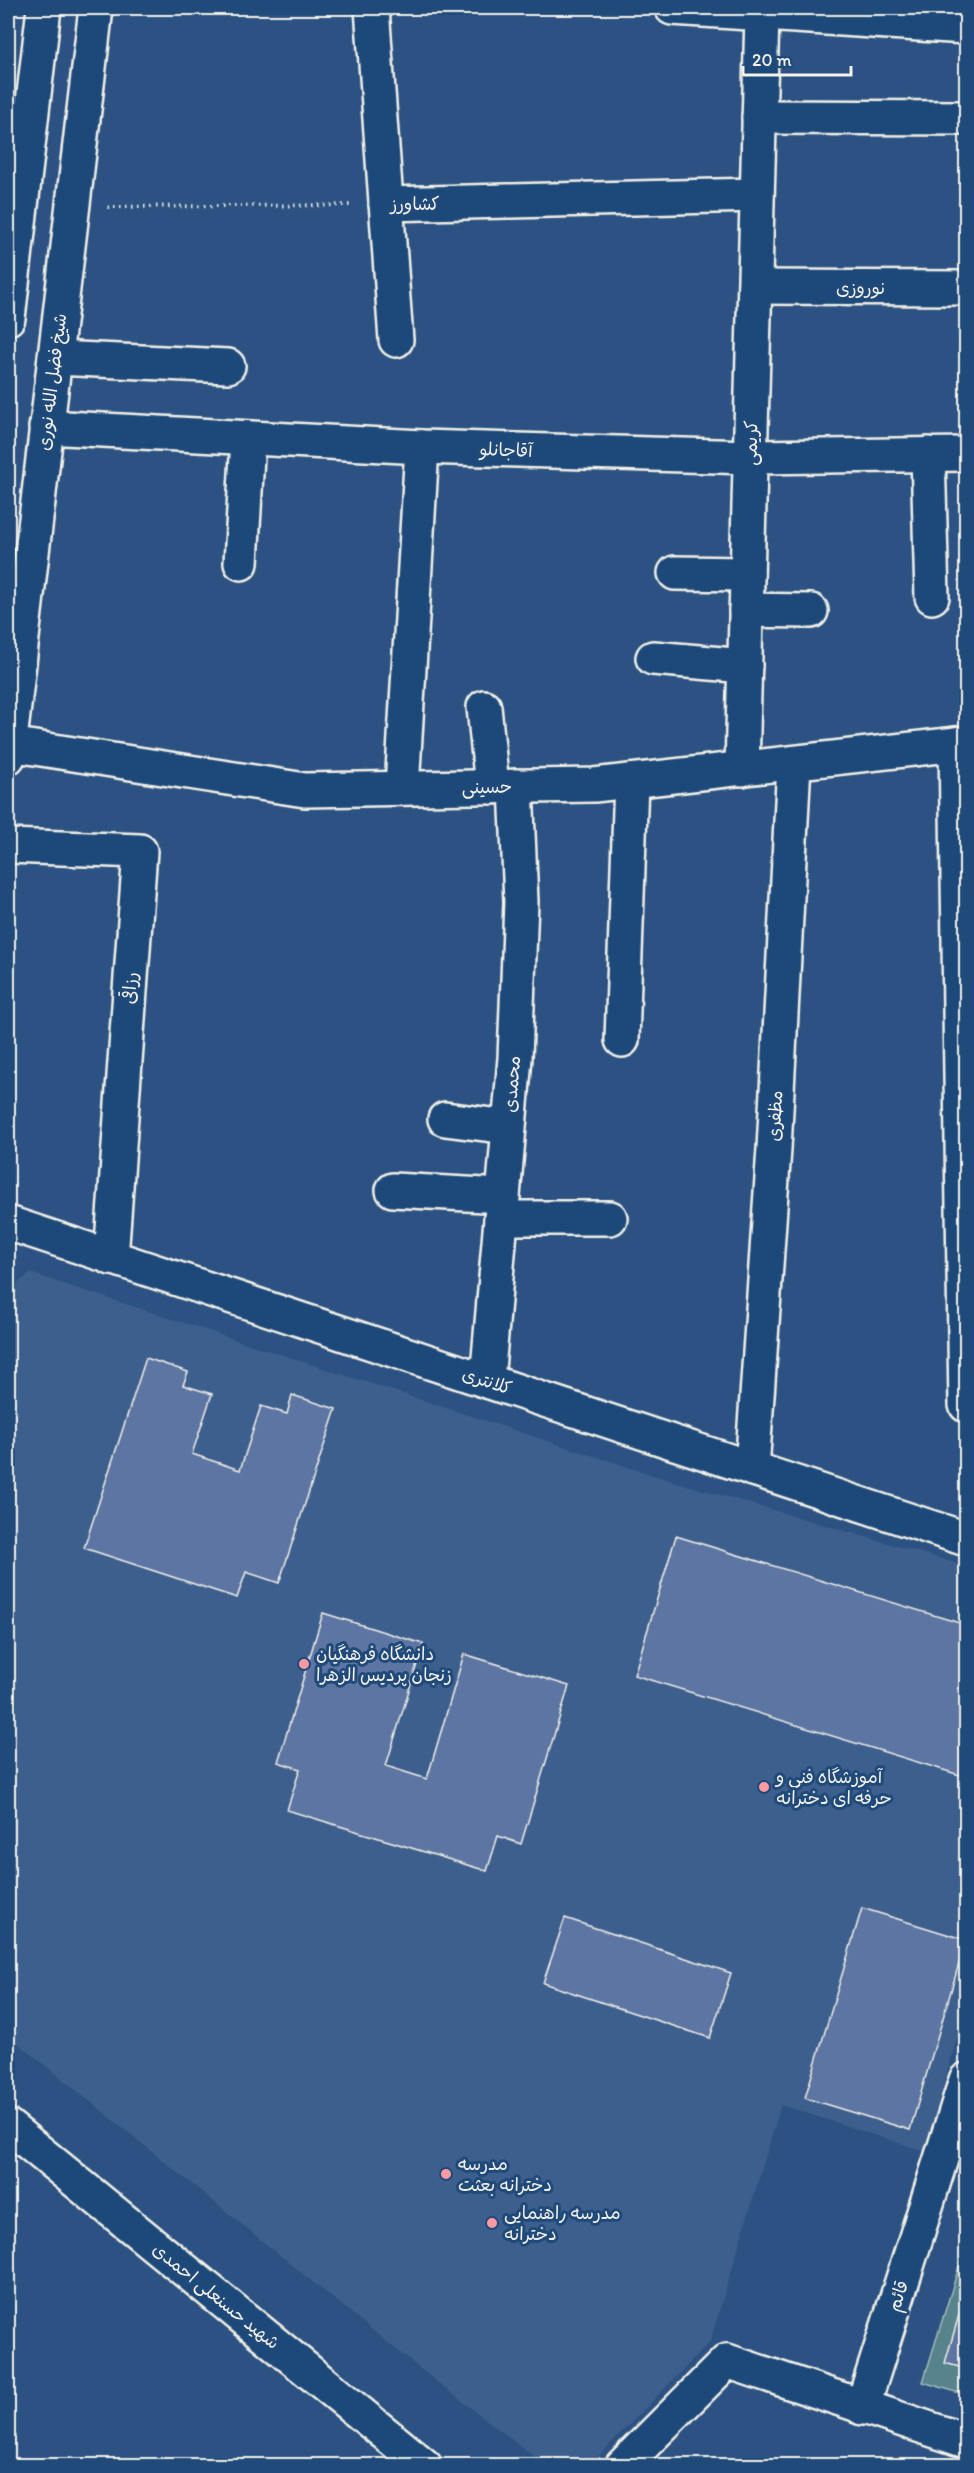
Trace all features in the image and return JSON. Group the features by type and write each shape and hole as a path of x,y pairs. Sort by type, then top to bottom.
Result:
{"street":[{"path":"8,318 44,8"},
{"name":"شیخ فضل الله نوری","path":"8,750 96,8"},
{"path":"372,8 396,340"},
{"path":"672,8 966,27"},
{"name":"کریمی","path":"742,768 762,14"},
{"path":"759,117 966,118"},
{"name":"کشاورز","path":"386,204 757,195"},
{"name":"نوروزی","path":"754,288 966,288"},
{"path":"55,358 228,366"},
{"name":"آقاجانلو","path":"46,427 422,447 750,457 966,454"},
{"path":"241,563 248,438"},
{"path":"402,788 422,447"},
{"path":"928,454 932,597"},
{"path":"675,573 747,574"},
{"path":"746,610 811,611"},
{"path":"653,658 745,666"},
{"name":"محمدی","path":"484,707 504,787 521,902 515,1058 488,1381"},
{"path":"961,744 966,1405"},
{"name":"حسینی","path":"8,750 305,790 594,785 961,744"},
{"name":"مظفری","path":"752,1468 774,1149 794,763"},
{"path":"622,1040 631,781"},
{"name":"رزاقی","path":"8,846 140,851 111,1258"},
{"path":"445,1119 508,1127"},
{"path":"393,1190 502,1207 610,1218"},
{"name":"کلانتری","path":"8,1223 966,1539"},
{"name":"قائم","path":"862,2408 966,2080"},
{"name":"شهید حسنعلی احمدی","path":"8,2126 425,2466"},
{"path":"622,2466 727,2361 966,2441"}],"path":[{"name":"کشاورز","path":"72,207 386,204"}],"shaded area":[{"path":"30,1273 659,1477 966,1566 966,2008 924,2151 781,2105 710,2342 590,2465 545,2465 419,2368 8,2035 8,1291"}],"green space":[{"path":"966,2244 966,2395 923,2382"}],"building":[{"path":"146,1358 188,1372 183,1385 212,1394 192,1454 240,1470 261,1406 287,1414 292,1395 336,1409 279,1583 246,1572 237,1598 84,1548"},
{"path":"676,1536 966,1625 966,1777 634,1675"},
{"path":"323,1613 423,1644 386,1766 427,1779 464,1654 569,1686 521,1844 498,1836 487,1871 287,1810 300,1769 278,1762"},
{"path":"862,1908 966,1940 910,2130 805,2098"},
{"path":"565,1918 731,1973 710,2038 543,1983"},
{"path":"966,2291 966,2369 945,2363"}],"place":[{"name":"دانشگاه فرهنگیان زنجان پردیس الزهرا","path":"304,1664"},
{"name":"آموزشگاه فنی و حرفه ای دخترانه","path":"764,1787"},
{"name":"مدرسه دخترانه بعثت","path":"446,2174"},
{"name":"مدرسه راهنمایی دخترانه","path":"492,2223"}]}
